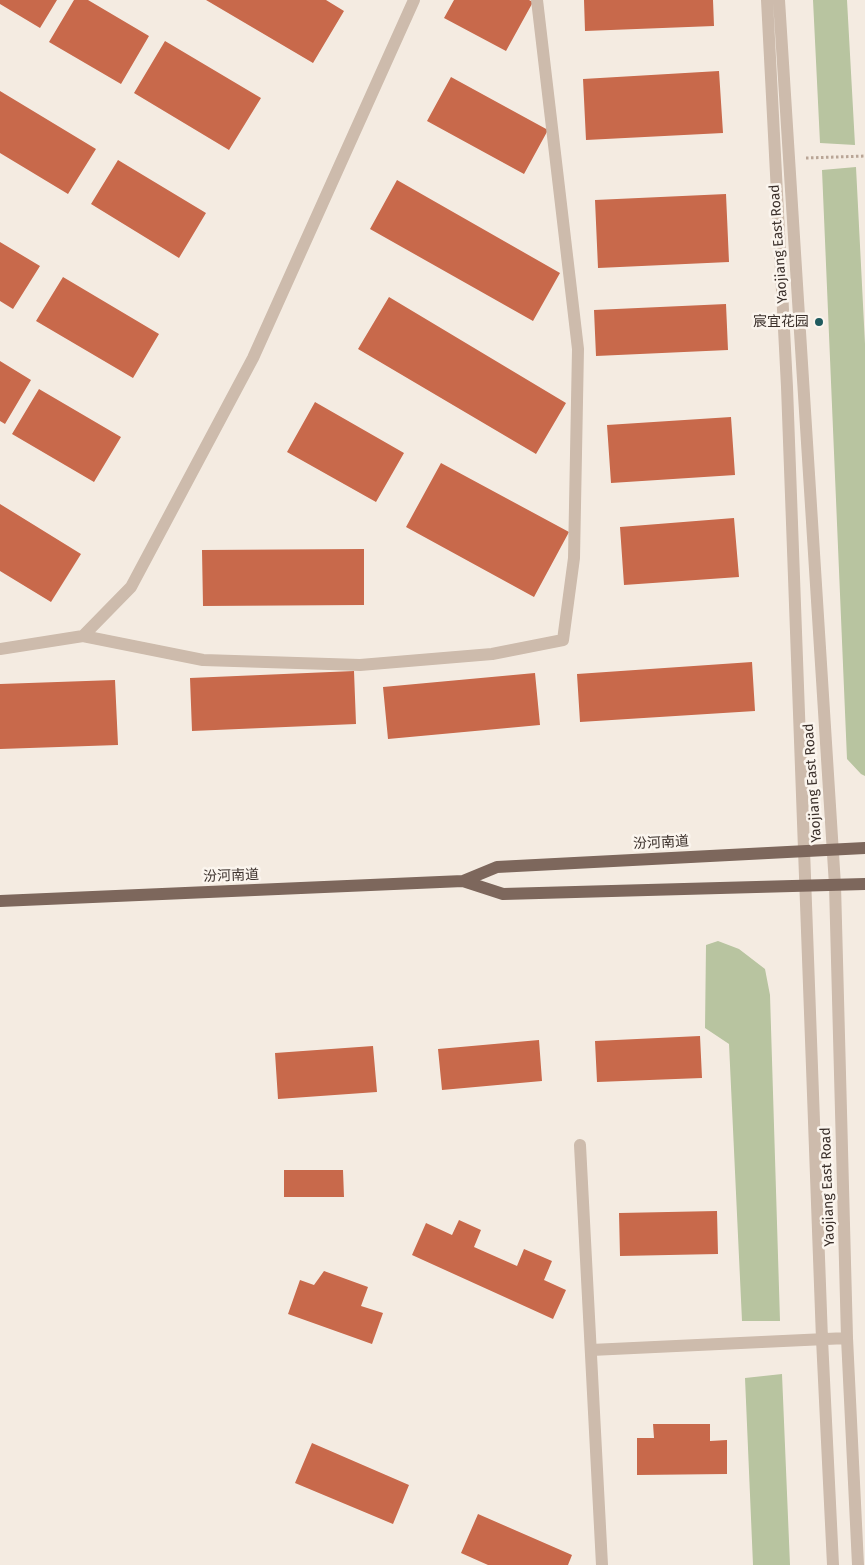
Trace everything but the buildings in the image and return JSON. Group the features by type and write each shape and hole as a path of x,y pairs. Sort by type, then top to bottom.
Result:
{"main road":[{"name":"汾河南道","path":"463,881 497,866 865,848"},
{"name":"汾河南道","path":"0,901 463,881 503,894 865,884"}],"street":[{"path":"83,636 131,587 253,358 414,0"},
{"path":"0,649 83,636 203,660 360,665 492,654 563,640 574,558 578,349 536,0"},
{"name":"Yaojiang East Road","path":"766,0 788,386 822,1339 833,1565"},
{"name":"Yaojiang East Road","path":"779,0 835,885 847,1338 858,1565"},
{"path":"580,1145 602,1565"},
{"path":"591,1350 847,1338"}],"path":[{"path":"789,158 865,156"}],"green space":[{"path":"813,0 847,0 855,145 820,143"},
{"path":"856,167 865,344 865,776 847,759 822,170"},
{"path":"718,941 739,949 765,969 770,995 780,1321 742,1321 729,1044 705,1028 706,945"},
{"path":"782,1374 790,1565 753,1565 745,1378"}],"place":[{"name":"宸宜花园","path":"819,322"}]}
